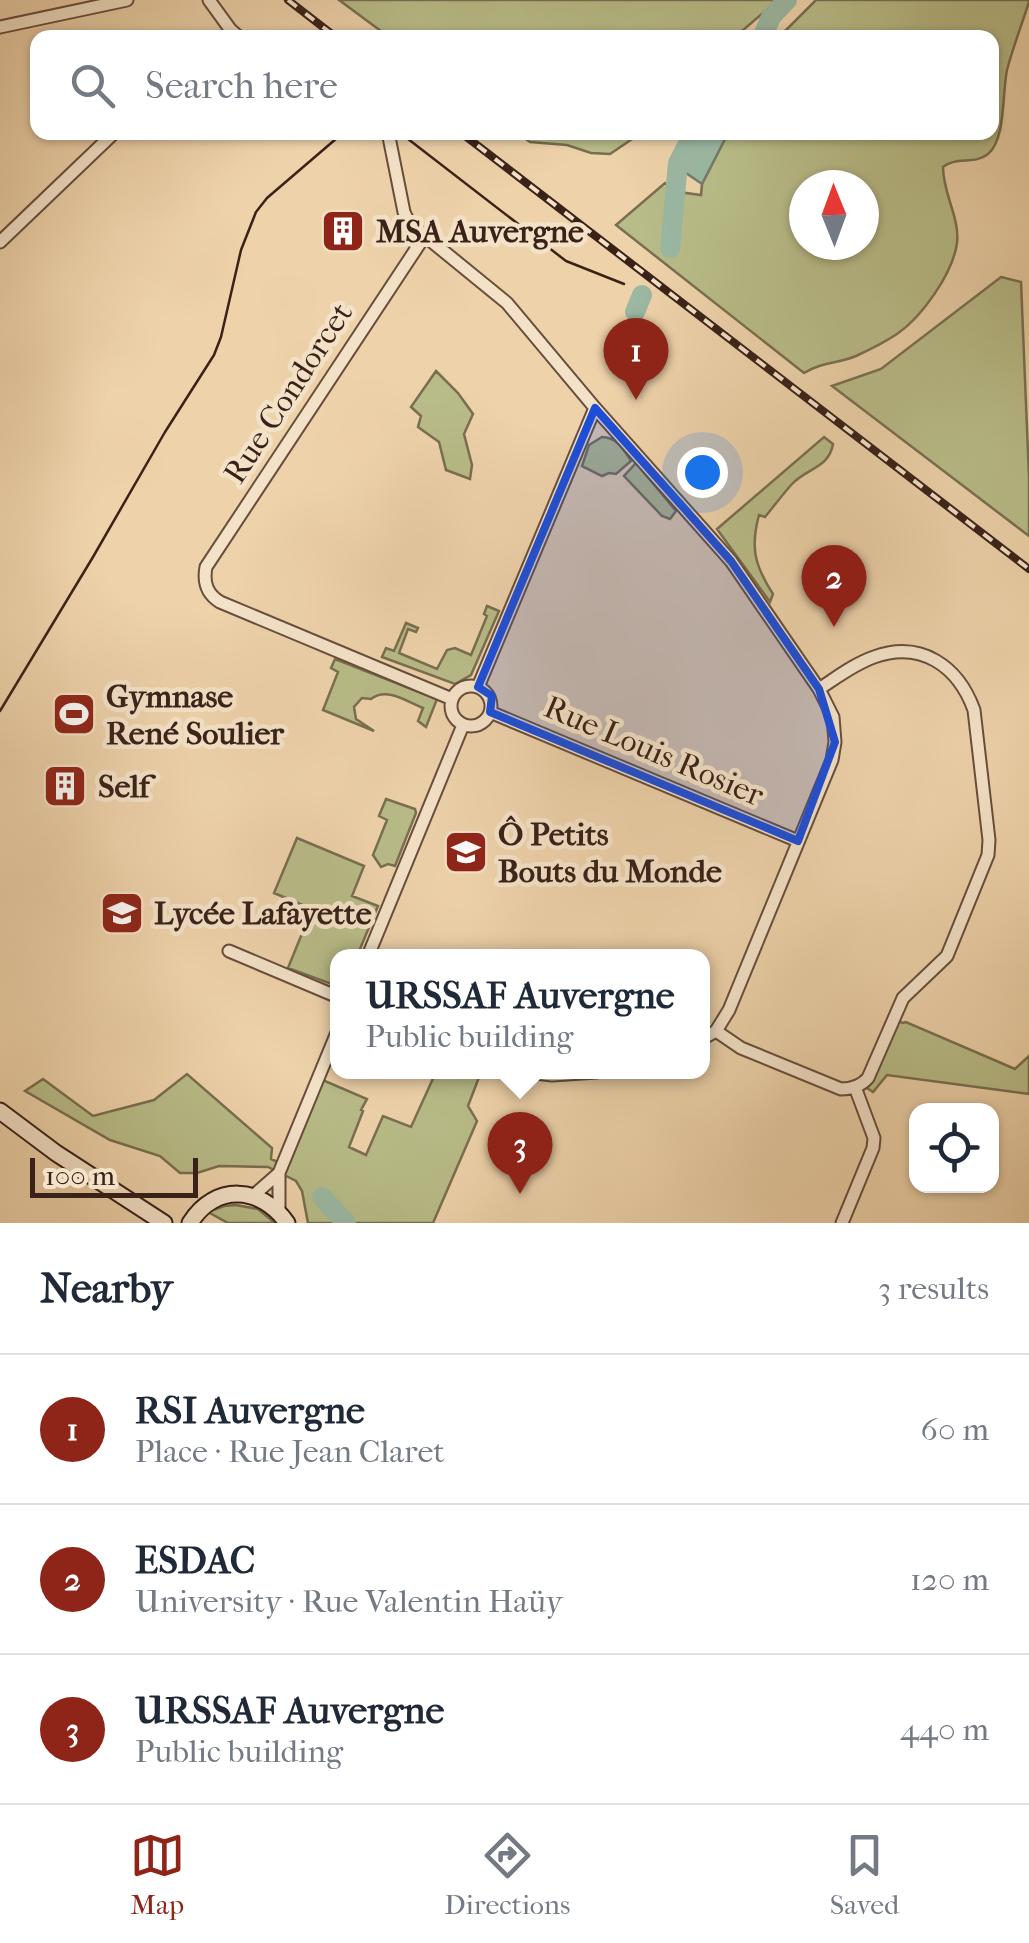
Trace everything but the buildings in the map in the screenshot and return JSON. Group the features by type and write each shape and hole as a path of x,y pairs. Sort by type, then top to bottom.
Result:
{"main road":[{"path":"0,1111 56,1153 164,1223"},
{"path":"190,1223 212,1200 240,1194 268,1202 283,1218"}],"street":[{"path":"0,27 127,0"},
{"path":"208,0 227,30"},
{"path":"0,242 108,140"},
{"path":"390,140 409,223 507,303 731,560 819,689 833,716 832,760 729,1010 710,1034"},
{"name":"Rue Condorcet","path":"424,237 206,567 205,582 209,593 220,602 452,699"},
{"path":"478,687 595,408"},
{"path":"716,1031 741,1048 804,1074 842,1089 855,1087 868,1078 903,998 947,956 988,855 974,710 968,692 956,676 942,663 923,655 888,654 858,664 819,689"},
{"path":"478,687 489,698 490,712 476,726 463,725 452,714 452,699 463,688 478,687"},
{"name":"Rue Louis Rosier","path":"490,712 798,841"},
{"path":"371,949 463,725"},
{"path":"228,951 330,994"},
{"path":"254,1196 279,1173 330,1049"},
{"path":"842,1223 874,1138 855,1087"},
{"path":"279,1173 283,1218"}],"highlighted area":[{"path":"595,408 731,561 819,689 835,742 798,841 490,712 492,696 478,687"}],"green space":[{"path":"339,0 778,0 743,30 380,30"},
{"path":"816,0 1029,0 1007,70 999,134 999,30 786,30"},
{"path":"527,140 631,140 610,154"},
{"path":"724,140 997,140 983,157 943,167 957,243 943,280 916,317 877,346 804,373 616,225 665,183 679,192 701,195 702,184"},
{"path":"1001,277 1021,282 1029,536 832,386 881,369"},
{"path":"436,371 473,414 464,434 472,465 470,479 446,470 439,442 418,427 421,416 411,407"},
{"path":"602,437 616,442 631,461 616,474 602,476 582,466 589,445"},
{"path":"824,437 833,444 827,458 792,484 765,517 759,515 756,556 773,594 770,602 717,529"},
{"path":"636,463 676,511 670,519 662,516 624,476"},
{"path":"487,606 499,611 471,675 455,684 382,657 386,648 394,651 406,623 418,628 416,632 408,629 399,653 437,669 447,650 455,648 471,655 487,616"},
{"path":"335,659 437,699 426,727 418,721 423,708 390,695 362,698 354,707 356,719 374,731 323,710 338,672 331,668"},
{"path":"386,799 415,809 416,813 395,866 381,867 373,855 387,820 379,816"},
{"path":"297,838 364,866 352,896 378,906 360,949 330,949 330,983 288,968 312,909 274,893"},
{"path":"897,1021 1015,1069 1029,1056 1029,1094 887,1075 873,1092 867,1088"},
{"path":"187,1074 272,1148 271,1159 282,1164 318,1078 367,1099 349,1147 366,1155 383,1116 411,1127 433,1079 478,1079 468,1106 477,1121 433,1223 308,1223 302,1191 296,1181 268,1167 219,1166 197,1173 180,1173 160,1156 110,1140 25,1091 43,1079 93,1116 154,1100"},
{"path":"236,1205 258,1209 275,1223 228,1223 208,1212"}],"shaded area":[{"path":"686,140 724,140 702,184 673,164"}],"waterway":[{"path":"765,30 771,17 787,0"},
{"path":"670,248 678,163 690,140"},
{"path":"635,312 642,295"},
{"path":"322,1197 346,1223"}],"tram line":[{"path":"0,711 214,355 241,250 256,212 335,140"},
{"path":"409,140 566,261 624,284"}],"railway":[{"path":"288,0 327,30"},
{"path":"470,140 1029,569"}],"place":[{"name":"MSA Auvergne","path":"343,231"},
{"name":"RSI Auvergne","path":"636,400"},
{"name":"ESDAC","path":"834,627"},
{"name":"Gymnase René Soulier","path":"74,714"},
{"name":"Self","path":"65,786"},
{"name":"Ô Petits Bouts du Monde","path":"466,852"},
{"name":"Lycée Lafayette","path":"122,913"},
{"name":"URSSAF Auvergne","path":"520,1194"}]}
